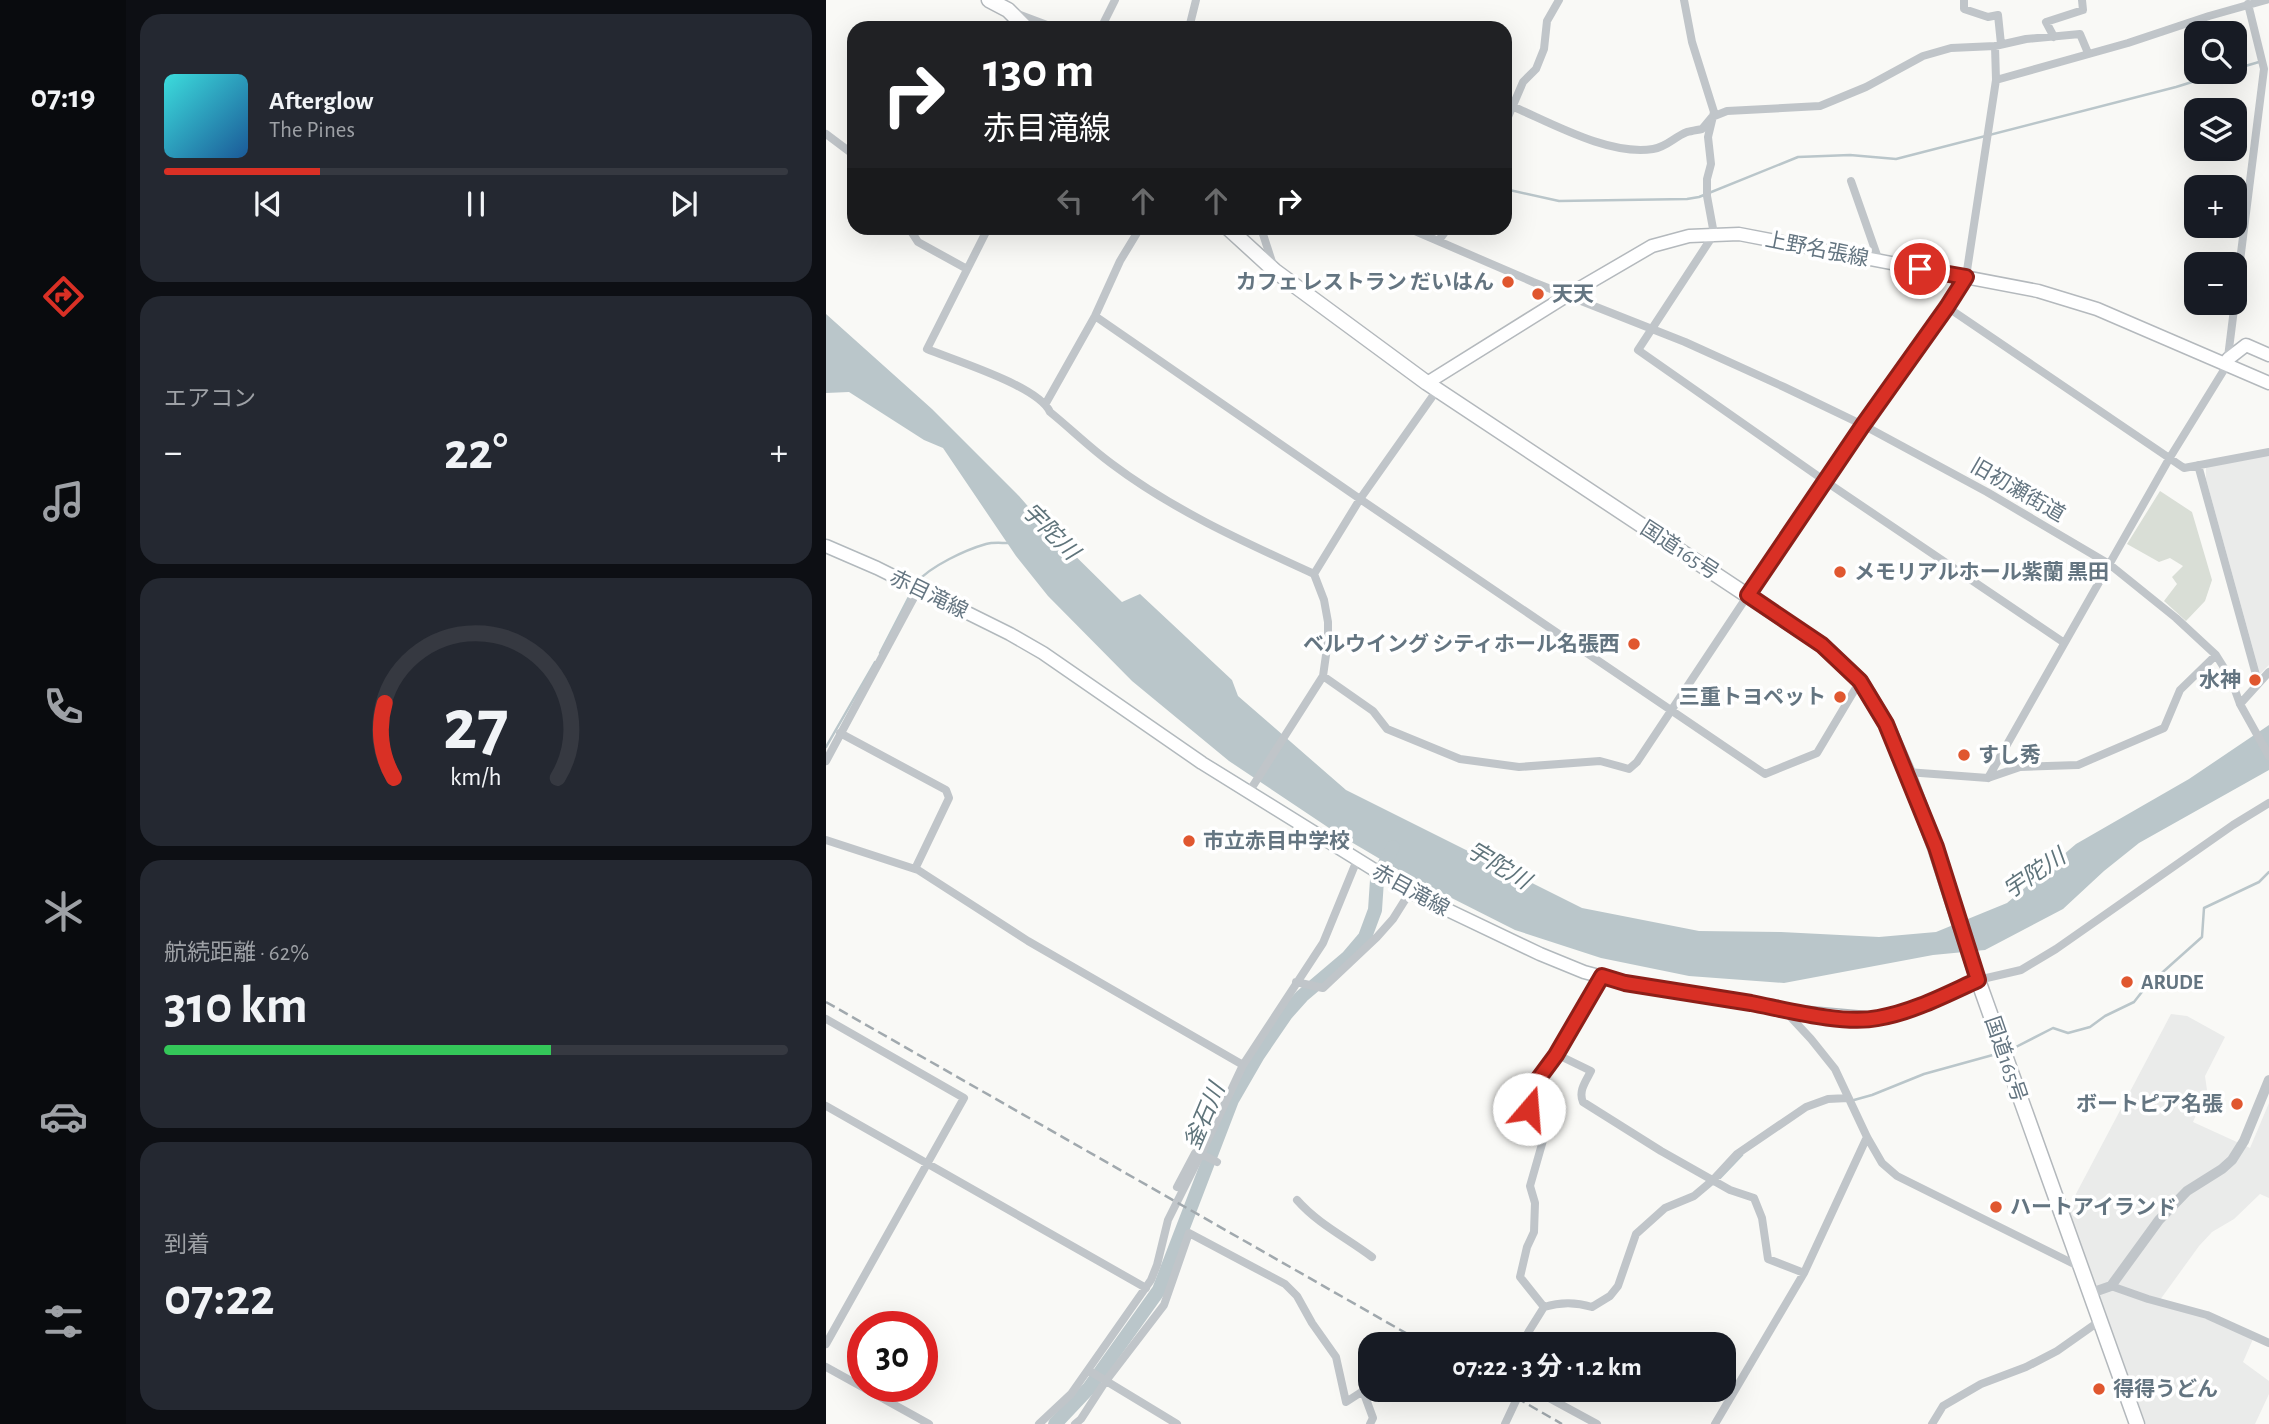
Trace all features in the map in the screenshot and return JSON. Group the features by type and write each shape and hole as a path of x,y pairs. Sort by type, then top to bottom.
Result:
{"highway":[{"path":"989,0 1008,10 1019,21"},
{"name":"国道165号","path":"1236,235 1275,271 1432,386 1822,645 1860,681 1886,724 1936,847 1976,975 2137,1424"}],"main road":[{"name":"上野名張線","path":"1432,386 1568,295 1652,246 1689,236 1714,234 1739,234 2038,291 2097,309 2228,362 2269,383"},
{"path":"2228,362 2246,345 2269,355"},
{"name":"赤目滝線","path":"826,546 1010,634 1043,653 1202,763 1251,790 1375,871 1410,892 1540,954 1625,983 1785,1011 1851,1018 1875,1019 1901,1013 1930,1002 1976,975"}],"street":[{"path":"1104,21 1115,0"},
{"path":"1191,21 1196,0"},
{"path":"1512,111 1523,82 1536,69 1544,49 1547,21 1559,0"},
{"path":"1684,0 1692,42 1714,112 1708,138 1710,164 1707,179 1714,234 1638,350 2063,642"},
{"path":"1323,676 1373,711 1387,729 1460,759 1519,767 1600,761 1629,769 1637,762 1670,709 1966,277 1996,80 1998,15 1988,17 1964,9 1964,0"},
{"path":"2054,37 2046,22 2083,10 2082,0"},
{"path":"1996,80 2266,0"},
{"path":"1988,778 2063,642 2228,362 2264,69 2248,4"},
{"path":"1008,10 1037,21"},
{"path":"1514,107 1600,143 1650,150 1664,147 1687,132 1702,129 1712,117 1727,111 1820,106 1866,88 1895,69 1923,56 1951,48 2080,34 2088,53"},
{"path":"826,134 847,150"},
{"path":"1851,181 1879,261"},
{"path":"914,235 918,242 967,269"},
{"path":"984,235 928,349 1021,387 1046,403 1050,412 1111,463 1148,489 1242,541 1314,574 1324,600 1328,622 1323,676 1251,790"},
{"path":"1046,403 1096,316 1120,261 1136,235"},
{"path":"1263,235 1275,271"},
{"name":"旧初瀬街道","path":"1426,235 1533,282 1651,328 1863,425 1987,492 2109,564 2149,595 2216,656 2231,679 2241,705 2269,756"},
{"path":"1439,240 1443,235"},
{"path":"1947,307 2184,468 2269,452"},
{"path":"1096,316 1765,774 1817,753 1860,681"},
{"path":"1314,574 1432,386"},
{"path":"2198,465 2258,682"},
{"path":"826,761 914,588"},
{"path":"1907,772 1988,778 2020,767 2078,765 2164,728 2180,690 2216,656"},
{"path":"2241,705 2269,672"},
{"path":"840,733 946,790 948,799 915,869"},
{"path":"1976,975 2021,970 2056,949 2233,825 2269,803"},
{"path":"826,840 915,869 1028,941 1243,1065"},
{"path":"1039,1424 1090,1372 1146,1288 1157,1265 1168,1220 1202,1155 1243,1065 1323,943 1357,860"},
{"path":"1296,982 1323,988 1377,937 1393,919 1410,892"},
{"path":"1544,1307 1520,1277 1520,1269 1534,1231 1535,1203 1530,1186 1544,1137 1529,1109 1529,1099 1531,1089 1556,1055 1602,976"},
{"path":"1785,1011 1835,1069 1867,1137 1882,1163 1896,1176 2080,1267"},
{"path":"826,1020 964,1098 826,1344"},
{"path":"1556,1055 1591,1070 1580,1096 1583,1102 1730,1190 1754,1198 1762,1218 1768,1258 1804,1273"},
{"path":"2091,1293 2111,1286 2169,1207 2232,1160 2244,1141 2269,1080"},
{"path":"1528,1332 1544,1307 1581,1304 1592,1307 1609,1296 1618,1286 1636,1234 1665,1208 1694,1196 1754,1141 1806,1107 1828,1098 1848,1098"},
{"path":"826,1106 1146,1288"},
{"path":"1715,1424 1804,1273 1867,1137"},
{"path":"1177,1187 1195,1153 1216,1162"},
{"path":"1297,1200 1310,1215 1372,1257"},
{"path":"1075,1424 1081,1419 1104,1381 1164,1305 1189,1233 1285,1284 1297,1296 1336,1357 1346,1402 1363,1391 1373,1418 1370,1424"},
{"path":"2111,1286 2207,1315 2269,1343"},
{"path":"1932,1424 1942,1406 1981,1384 2026,1367 2057,1351 2101,1320"},
{"path":"826,1367 929,1424"},
{"path":"1090,1372 1177,1424"},
{"path":"1505,1424 1517,1402"},
{"path":"1556,1402 1597,1424"}],"shaded area":[{"path":"826,314 932,409 1122,602 1140,594 1232,680 1238,696 1346,790 1582,908 1699,931 1879,937 1936,932 2007,903 2076,844 2189,779 2269,725 2269,770 2139,843 2063,909 1985,950 1933,955 1784,983 1689,976 1601,958 1515,930 1414,879 1341,836 1229,761 1132,681 1048,596 1016,556 943,448 924,440 849,392 826,393"},
{"path":"2269,455 2269,665 2260,674 2206,479 2206,467"},
{"path":"2160,491 2192,512 2212,580 2205,601 2186,621 2164,601 2177,584 2172,577 2183,566 2170,558 2159,562 2127,544"},
{"path":"2171,1014 2187,1016 2225,1037 2205,1076 2207,1090 2193,1122 2250,1148 2269,1103 2269,1198 2260,1194 2234,1219 2212,1232 2157,1304 2206,1318 2253,1339 2243,1362 2269,1381 2269,1394 2255,1424 2146,1424 2068,1209"}],"waterway":[{"path":"2247,66 2259,62"},
{"path":"1512,191 1559,201 1687,199 1699,197 1798,157 1850,155 1896,159 2186,84"},
{"path":"917,582 939,565 968,550 989,543 1008,543"},
{"path":"880,653 912,591"},
{"path":"826,747 875,662"},
{"name":"釜石川","path":"1055,1424 1089,1388 1159,1290 1232,1100 1286,1014 1302,996 1348,957 1365,937 1375,910 1377,880 1393,847"},
{"path":"2010,1050 2053,1028 2068,1033 2090,1027 2105,1016 2134,1002 2145,988 2202,937 2204,908 2259,882 2269,872"},
{"path":"1854,1100 1924,1074 2000,1053"},
{"path":"1720,1178 1742,1155"}],"railway":[{"path":"826,1002 1404,1332"},
{"path":"1524,1402 1562,1424"}],"place":[{"name":"カフェ レストラン だいはん","path":"1508,282"},
{"name":"天天","path":"1538,294"},
{"name":"メモリアルホール紫蘭 黒田","path":"1840,572"},
{"name":"ベルウイング シティホール名張西","path":"1634,644"},
{"name":"水神","path":"2255,680"},
{"name":"三重トヨペット","path":"1840,697"},
{"name":"すし秀","path":"1964,755"},
{"name":"市立赤目中学校","path":"1189,841"},
{"name":"ARUDE","path":"2127,982"},
{"name":"ボートピア名張","path":"2237,1104"},
{"name":"ハートアイランド","path":"1996,1207"},
{"name":"得得うどん","path":"2099,1389"}],"route":[{"path":"1529,1109 1531,1089 1556,1055 1602,976 1625,983 1785,1011 1875,1019 1901,1013 1978,980 1936,847 1886,724 1860,681 1822,645 1748,595 1966,277 1920,269"}],"water label":[{"name":"宇陀川","path":"1051,531"},
{"name":"宇陀川","path":"1499,865"},
{"name":"宇陀川","path":"2034,873"}]}
